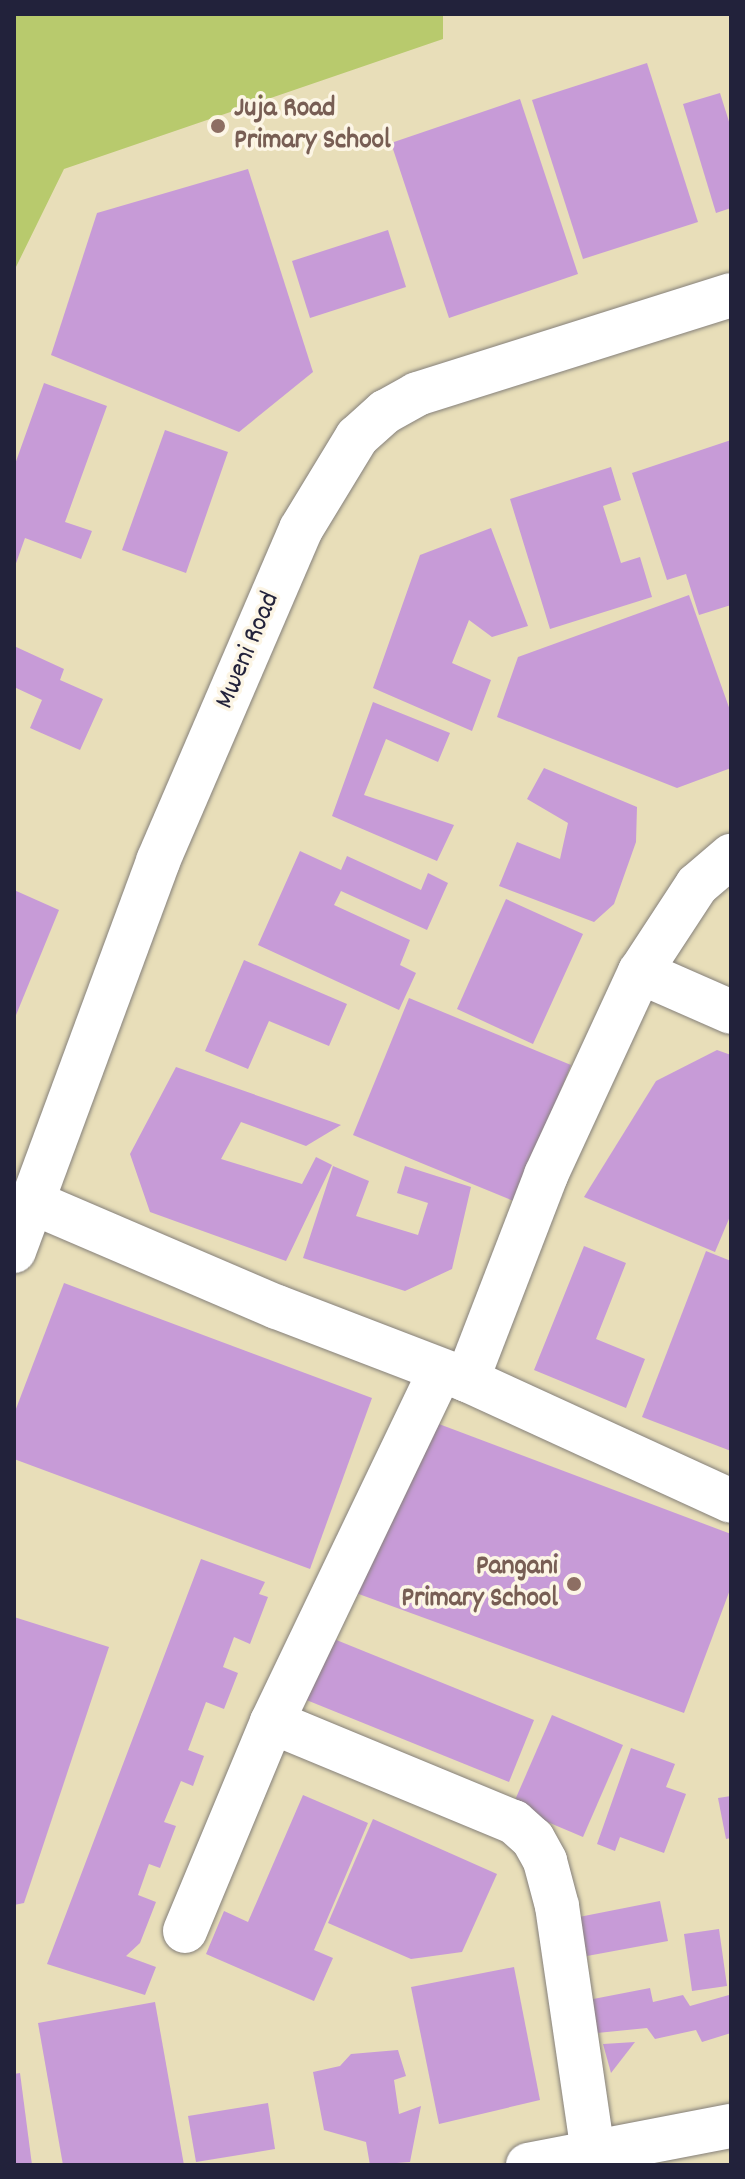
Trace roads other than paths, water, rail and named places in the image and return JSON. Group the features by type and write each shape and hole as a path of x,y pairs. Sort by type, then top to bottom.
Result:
{"street":[{"name":"Mweni Road","path":"14,1251 158,861 301,529 357,437 385,412 417,394 731,295"},
{"path":"185,1931 272,1722 454,1376 640,972 697,885 731,856"},
{"path":"640,972 731,1012"},
{"path":"34,1203 454,1376 731,1501"},
{"path":"272,1722 514,1822 533,1839 545,1861 557,1906 612,2156"},
{"path":"528,2165 612,2156 731,2126"}],"place":[{"name":"Juja Road Primary School","path":"218,126"},
{"name":"Pangani Primary School","path":"574,1584"}]}
